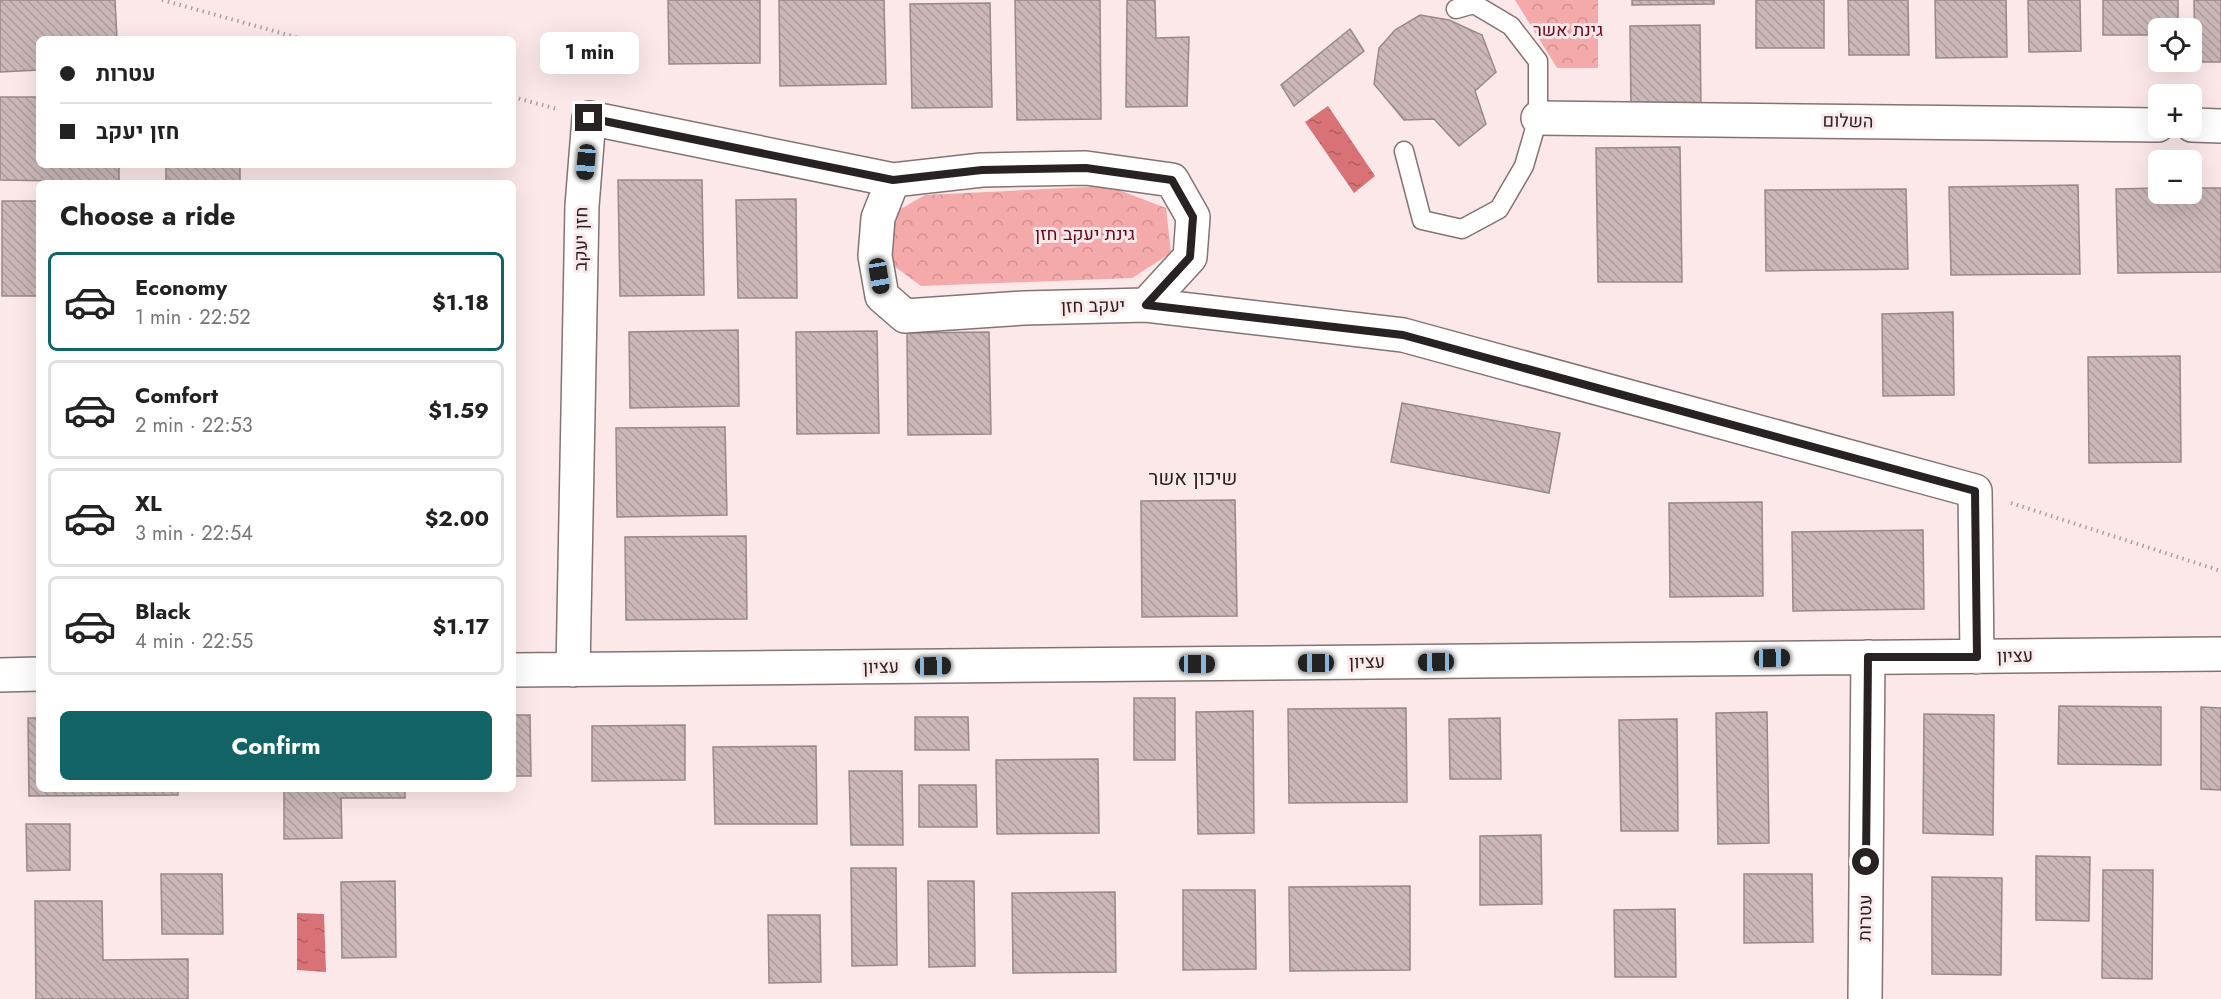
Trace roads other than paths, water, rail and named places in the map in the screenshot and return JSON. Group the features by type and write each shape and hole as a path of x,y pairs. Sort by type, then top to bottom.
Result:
{"street":[{"name":"חזן יעקב","path":"573,670 582,206 589,118 893,180"},
{"name":"השלום","path":"1538,118 2148,125"},
{"path":"2202,125 2221,126"},
{"name":"יעקב חזן","path":"1086,168 1172,180 1193,217 1190,257 1146,305 1024,308 906,316 882,296 875,256 878,218 893,180 982,170 1086,168"},
{"path":"1146,305 1403,335 1975,491 1977,657"},
{"name":"עציון","path":"516,670 2221,654"},
{"name":"עטרות","path":"1864,999 1868,657"},
{"path":"0,675 36,674"}],"lane":[{"path":"1404,151 1422,220 1462,229 1499,209 1524,166 1538,118 1538,61 1512,26 1474,4 1456,9"}],"water":[{"path":"1328,106 1375,176 1354,193 1305,122"},
{"path":"297,913 324,914 326,972 297,970"}],"district":[{"name":"שיכון אשר","path":"1193,478"}],"park label":[{"name":"גינת אשר","path":"1568,30"},
{"name":"גינת יעקב חזן","path":"1085,234"}]}
